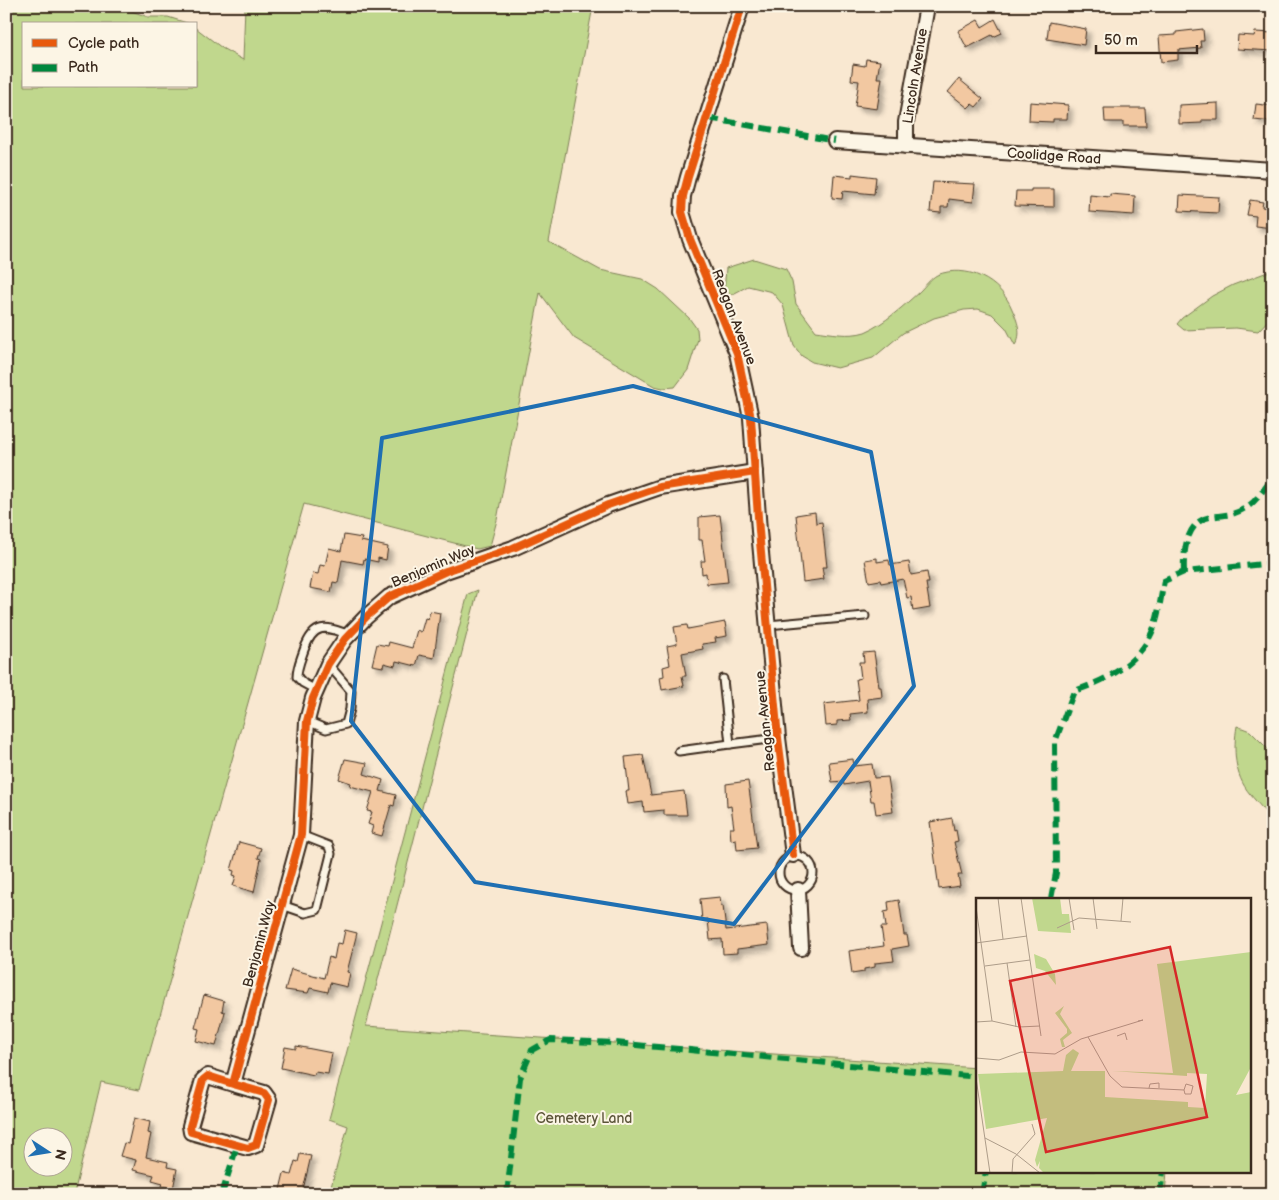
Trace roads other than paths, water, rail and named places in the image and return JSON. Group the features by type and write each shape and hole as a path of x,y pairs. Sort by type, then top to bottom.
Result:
{"street":[{"name":"Reagan Avenue","path":"742,6 688,177 683,196 682,212 690,239 737,353 751,418 778,738 793,855"},
{"name":"Lincoln Avenue","path":"906,146 906,122 927,6"},
{"name":"Coolidge Road","path":"835,141 1273,170"},
{"name":"Benjamin Way","path":"233,1084 302,835 303,760 307,721 316,690 328,664 350,635 389,597 446,571 532,540 608,505 660,487 755,472"},
{"path":"798,890 801,948"},
{"path":"208,1076 233,1084 264,1093 269,1100 256,1145 248,1148 192,1132 190,1126 203,1080 208,1076"}],"lane":[{"path":"768,625 865,616"},
{"path":"316,690 303,683 297,677 298,667 309,636 316,630 327,628 350,635"},
{"path":"307,721 326,729 346,724 350,709 351,692 328,664"},
{"path":"723,679 730,744"},
{"path":"679,751 778,738"},
{"path":"282,904 305,913 317,910 330,854 329,846 302,835"},
{"path":"793,855 807,859 813,873 808,884 798,890 785,886 779,874 782,862 793,855"}],"park label":[{"name":"Cemetery Land","path":"584,1118"}]}
